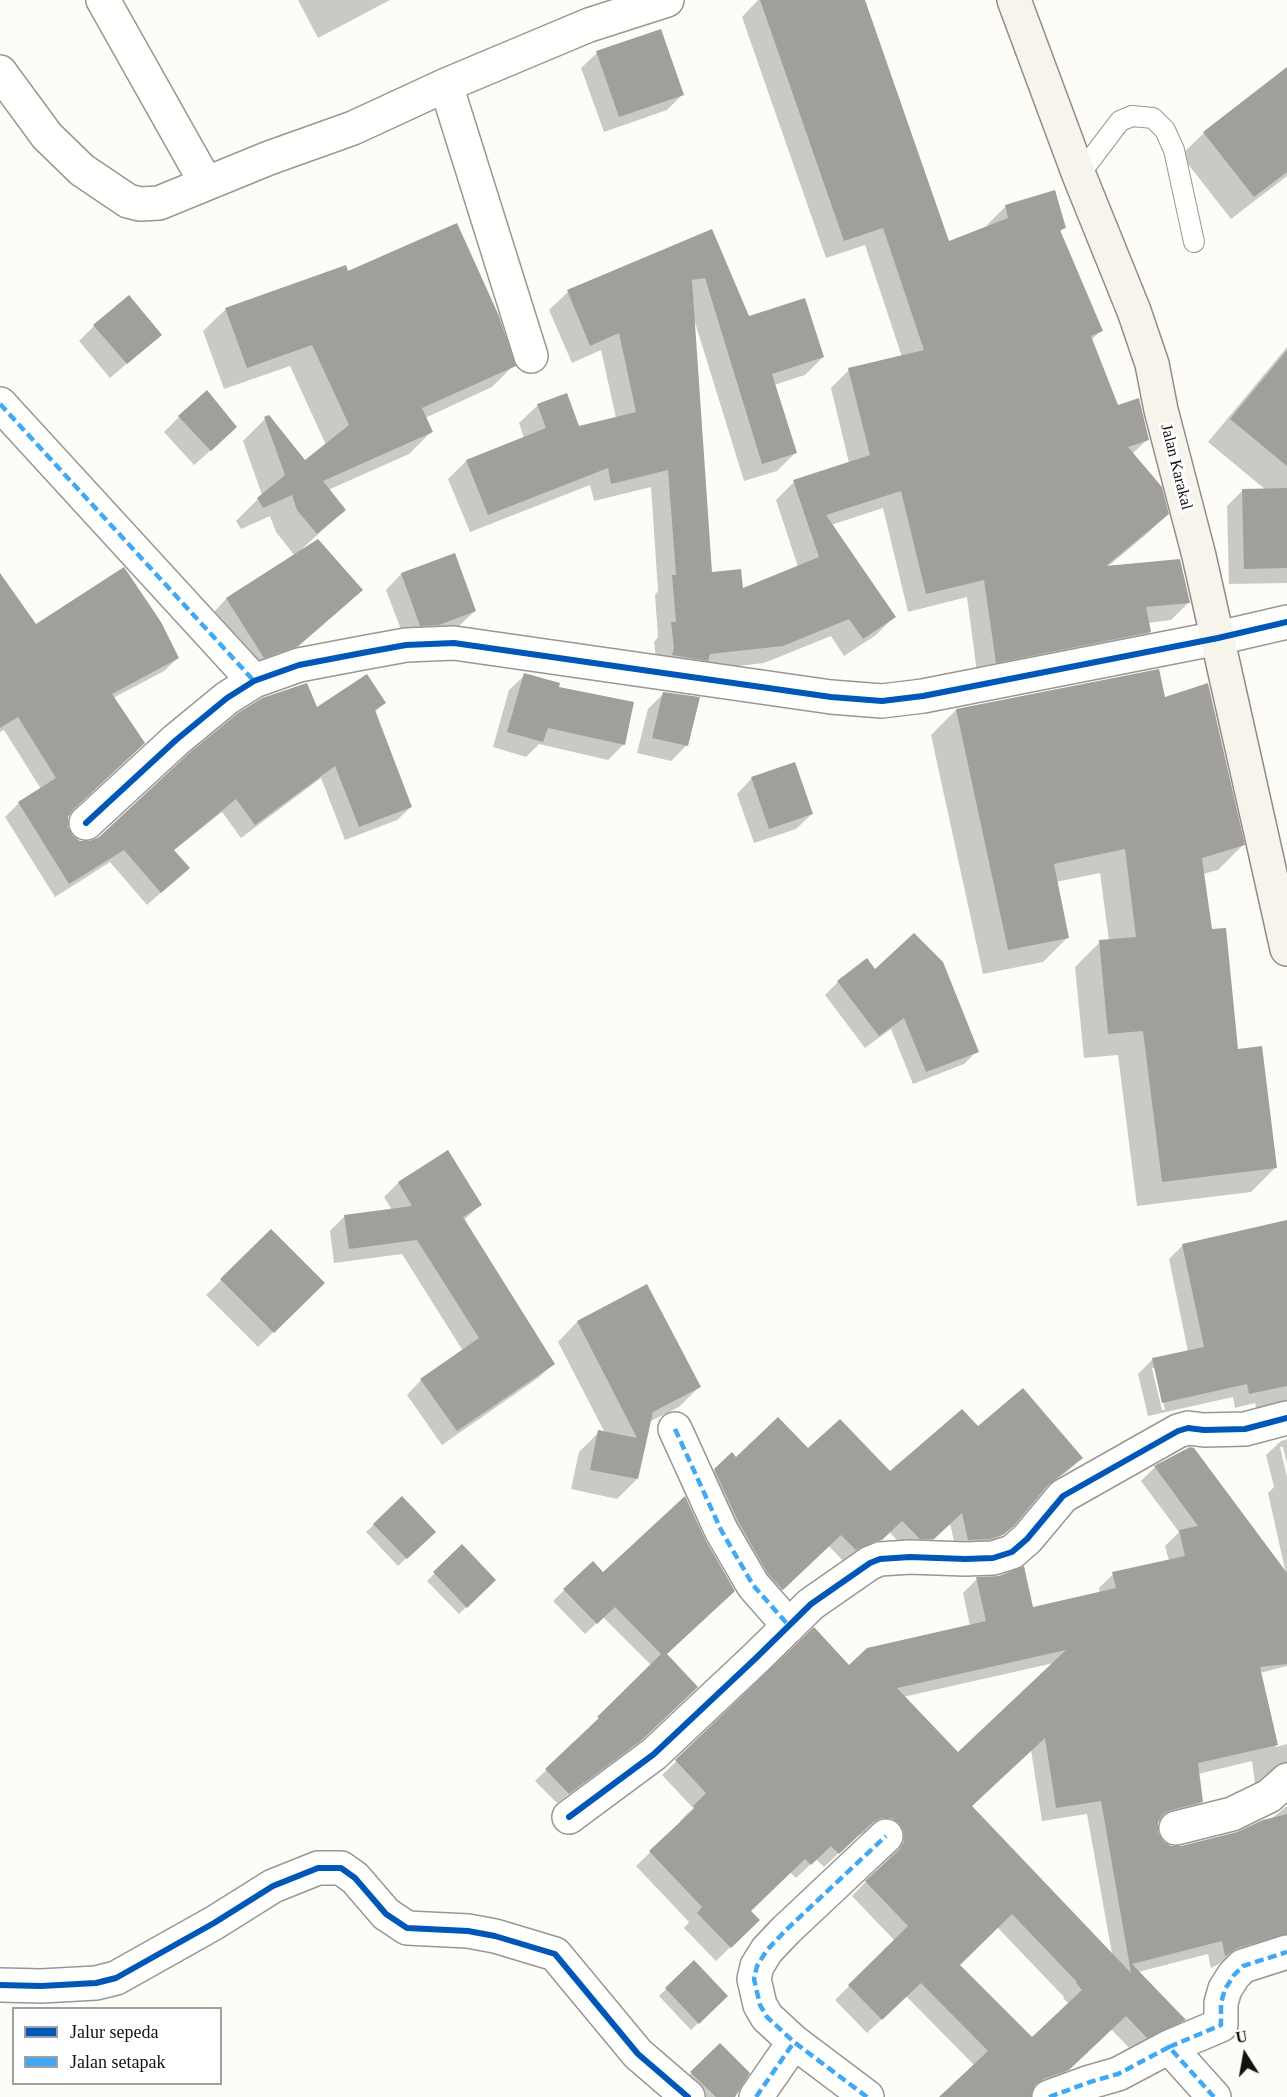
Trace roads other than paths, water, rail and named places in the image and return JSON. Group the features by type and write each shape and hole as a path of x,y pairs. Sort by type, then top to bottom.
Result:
{"main road":[{"name":"Jalan Karakal","path":"1014,0 1079,175 1134,310 1152,364 1218,638 1279,876 1287,949"}],"street":[{"path":"103,0 206,183"},
{"path":"0,72 47,136 82,170 128,201 140,204 159,203 268,158 353,128 446,85 583,13 667,0"},
{"path":"446,85 531,356"},
{"path":"0,404 254,681"},
{"path":"86,823 176,740 226,698 254,681 298,665 362,652 406,645 454,643 831,697 882,701 923,696 1218,638 1287,622"},
{"path":"569,1817 654,1754 811,1604 860,1569 880,1559 993,1558 1012,1552 1027,1539 1063,1496 1178,1431 1188,1428 1245,1429 1287,1418"},
{"path":"675,1429 721,1530 753,1585 789,1626"},
{"path":"1176,1828 1232,1814 1269,1796 1287,1780"},
{"path":"867,2097 794,2042 767,2018 760,2005 754,1979 757,1966 767,1950 886,1836"},
{"path":"0,1985 41,1986 96,1983 116,1978 214,1923 273,1886 318,1868 341,1868 355,1878 386,1914 407,1928 468,1931 495,1936 555,1954 638,2054 688,2097"},
{"path":"1049,2097 1118,2074 1169,2047 1221,2025 1221,2003 1225,1989 1234,1975 1243,1966 1287,1952"},
{"path":"756,2097 794,2042"},
{"path":"1169,2047 1214,2097"}],"lane":[{"path":"1079,175 1120,121 1132,116 1153,118 1165,130 1174,150 1194,242"}]}
